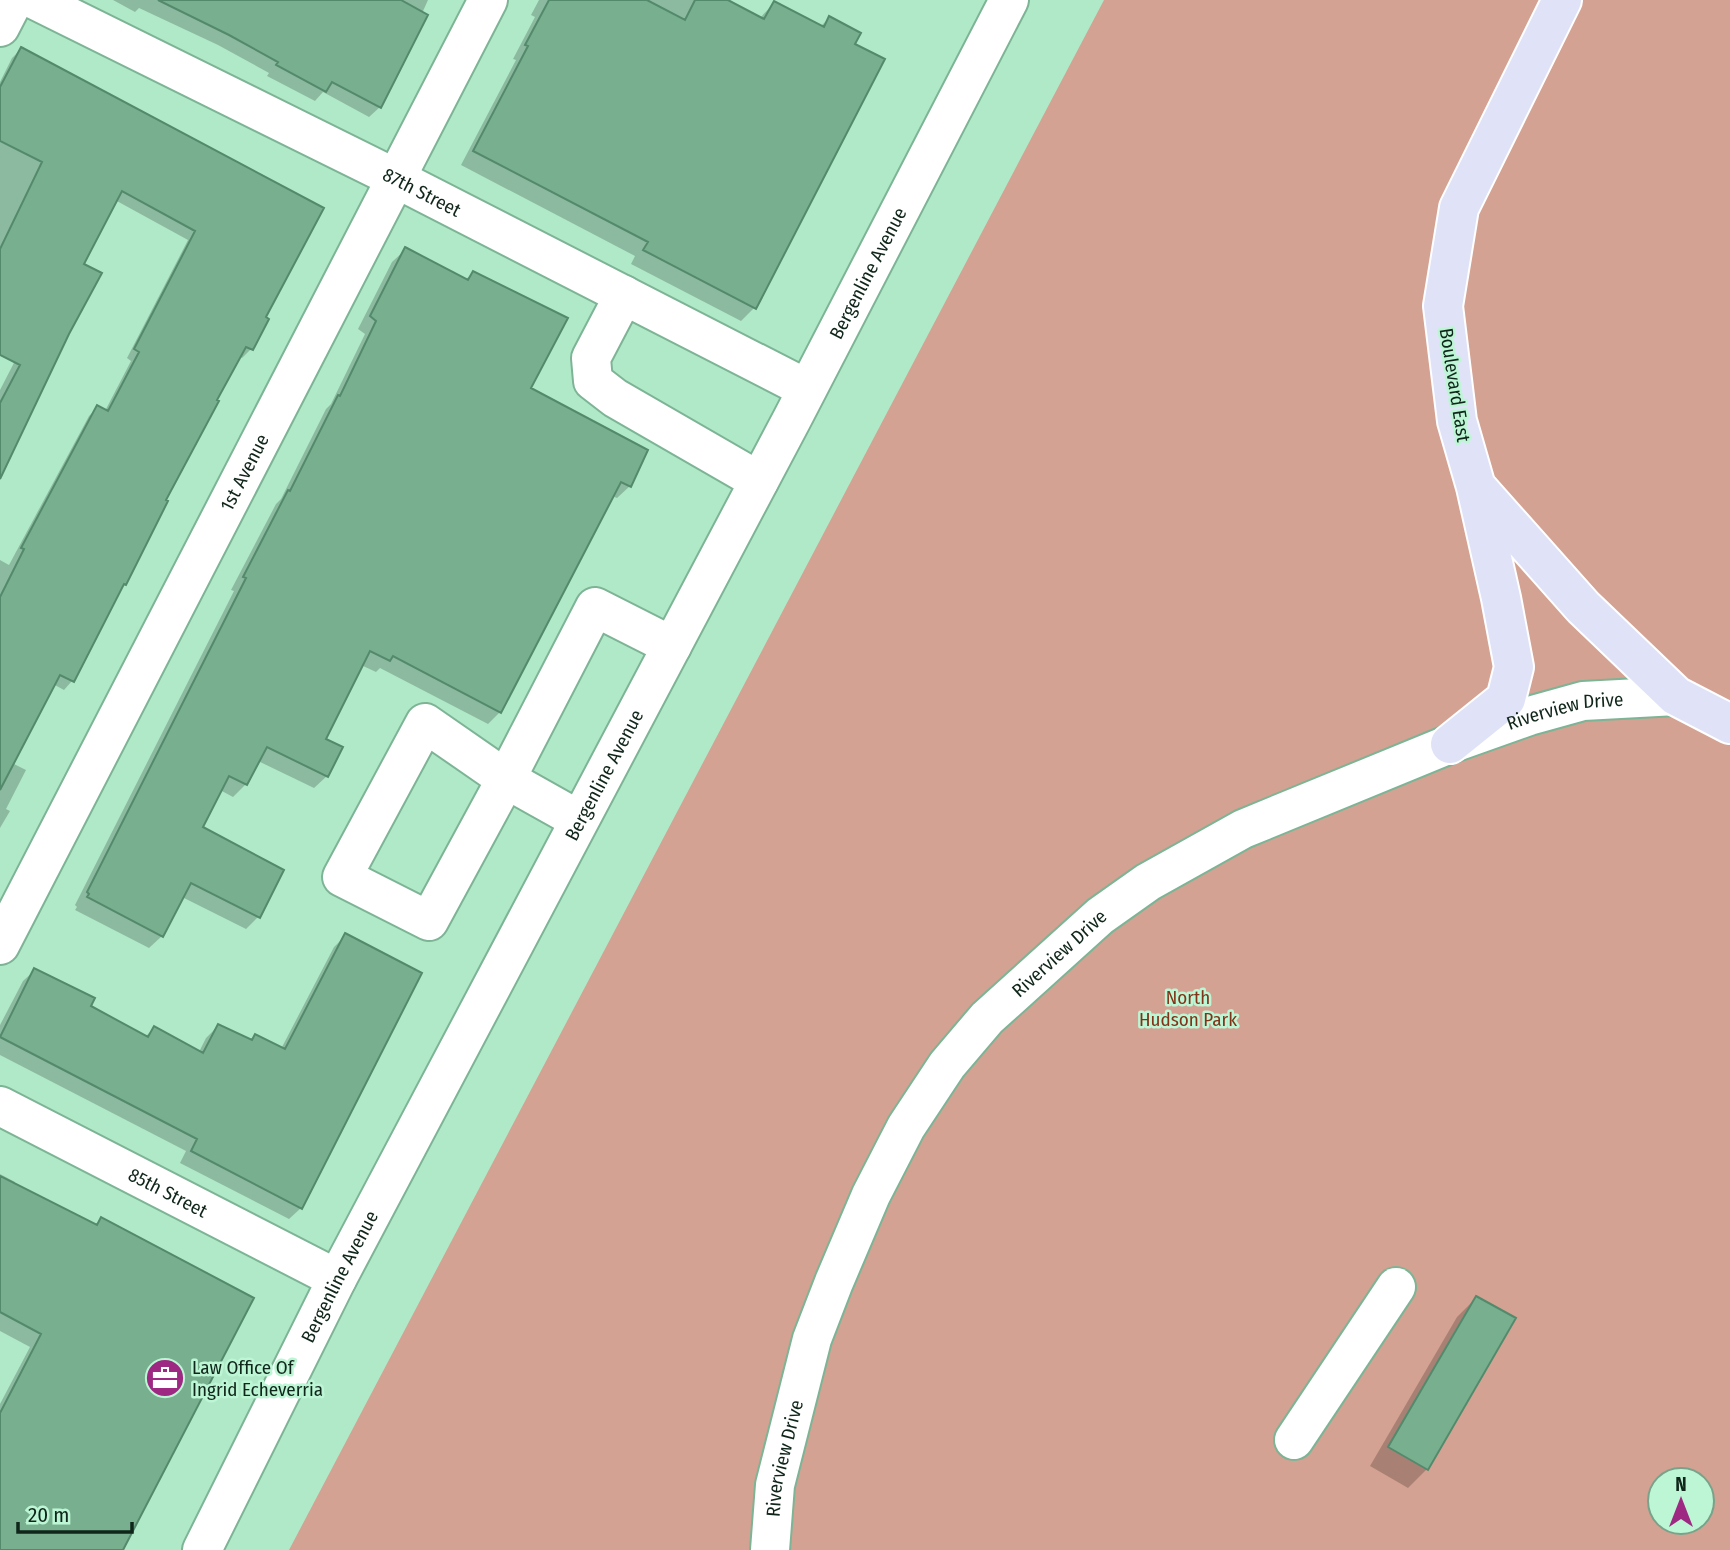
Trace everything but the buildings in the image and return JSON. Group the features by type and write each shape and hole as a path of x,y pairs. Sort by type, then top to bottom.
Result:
{"main road":[{"name":"Boulevard East","path":"1562,0 1459,208 1443,306 1457,421 1476,487 1583,607 1676,696 1730,724"},
{"path":"1450,744 1506,699 1513,673 1501,598 1476,487"}],"street":[{"path":"0,27 14,0"},
{"name":"87th Street","path":"35,0 395,178 807,389"},
{"name":"1st Avenue","path":"0,945 488,0"},
{"name":"Bergenline Avenue","path":"202,1550 337,1279 759,481 1009,0"},
{"path":"624,295 591,358 593,381 615,398 759,481"},
{"path":"579,821 506,779 425,723 342,877 429,921 506,779 594,607 672,646"},
{"name":"Riverview Drive","path":"770,1550 775,1485 812,1339 871,1195 906,1127 947,1065 987,1018 1100,916 1148,882 1243,829 1450,744 1583,701 1676,696"},
{"name":"85th Street","path":"0,1106 337,1279"},
{"path":"1294,1440 1396,1287"}],"green space":[{"name":"North Hudson Park","path":"1104,0 1730,0 1730,1550 289,1550"}],"place":[{"name":"Law Office Of Ingrid Echeverria","path":"165,1378"}]}
